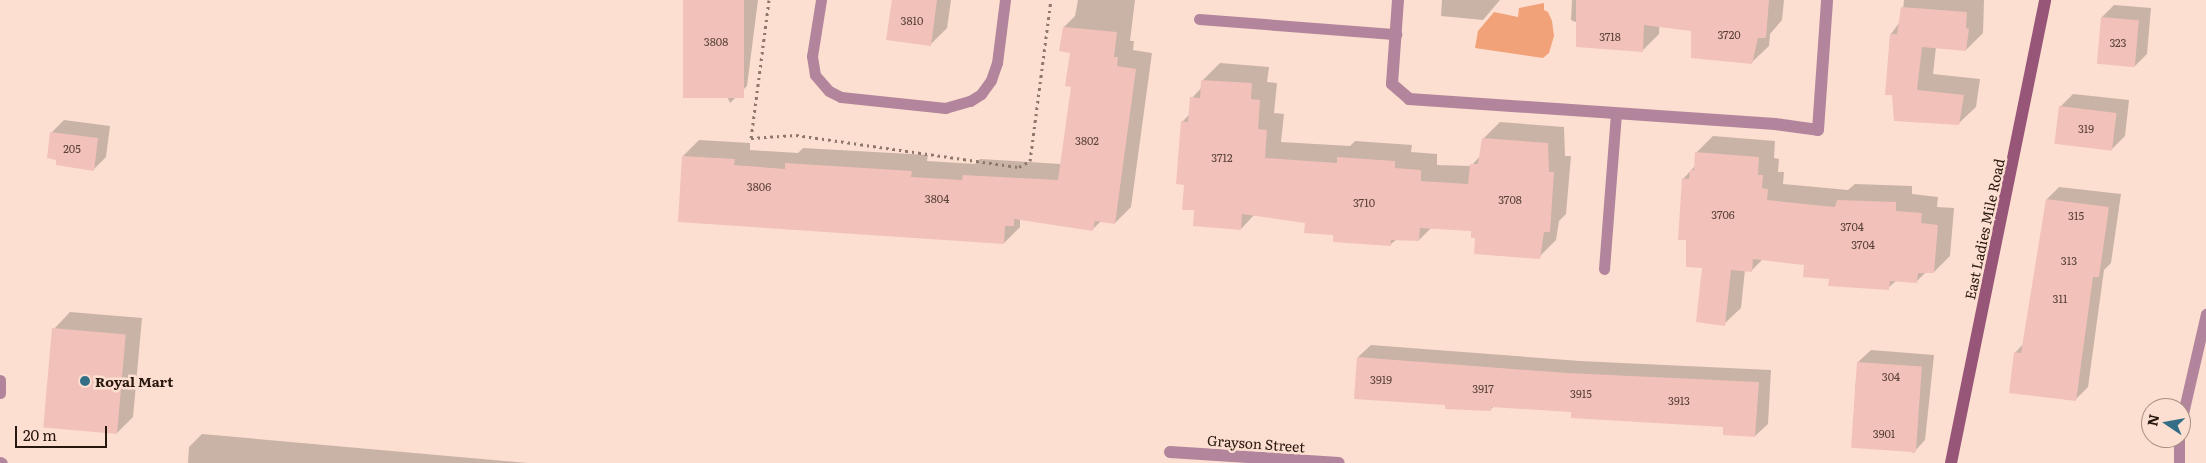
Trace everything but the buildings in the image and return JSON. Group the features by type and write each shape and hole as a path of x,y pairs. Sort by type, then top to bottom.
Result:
{"street":[{"path":"1398,0 1392,84 1409,100 1818,130 1827,0"},
{"name":"East Ladies Mile Road","path":"1951,463 2046,0"},
{"name":"Grayson Street","path":"1170,452 1340,463"}],"lane":[{"path":"821,0 812,56 815,76 829,91 841,97 945,108 970,101 981,94 991,80 997,63 1005,0"},
{"path":"1199,19 1396,34"},
{"path":"1604,269 1616,114"},
{"path":"2187,398 2206,314"},
{"path":"0,380 0,393"},
{"path":"2179,448 2179,463"}],"shaded area":[{"path":"1544,3 1544,10 1548,12 1552,21 1554,36 1549,53 1543,58 1475,48 1478,31 1494,12 1518,17 1519,8"}],"place":[{"name":"Royal Mart","path":"85,381"}]}
